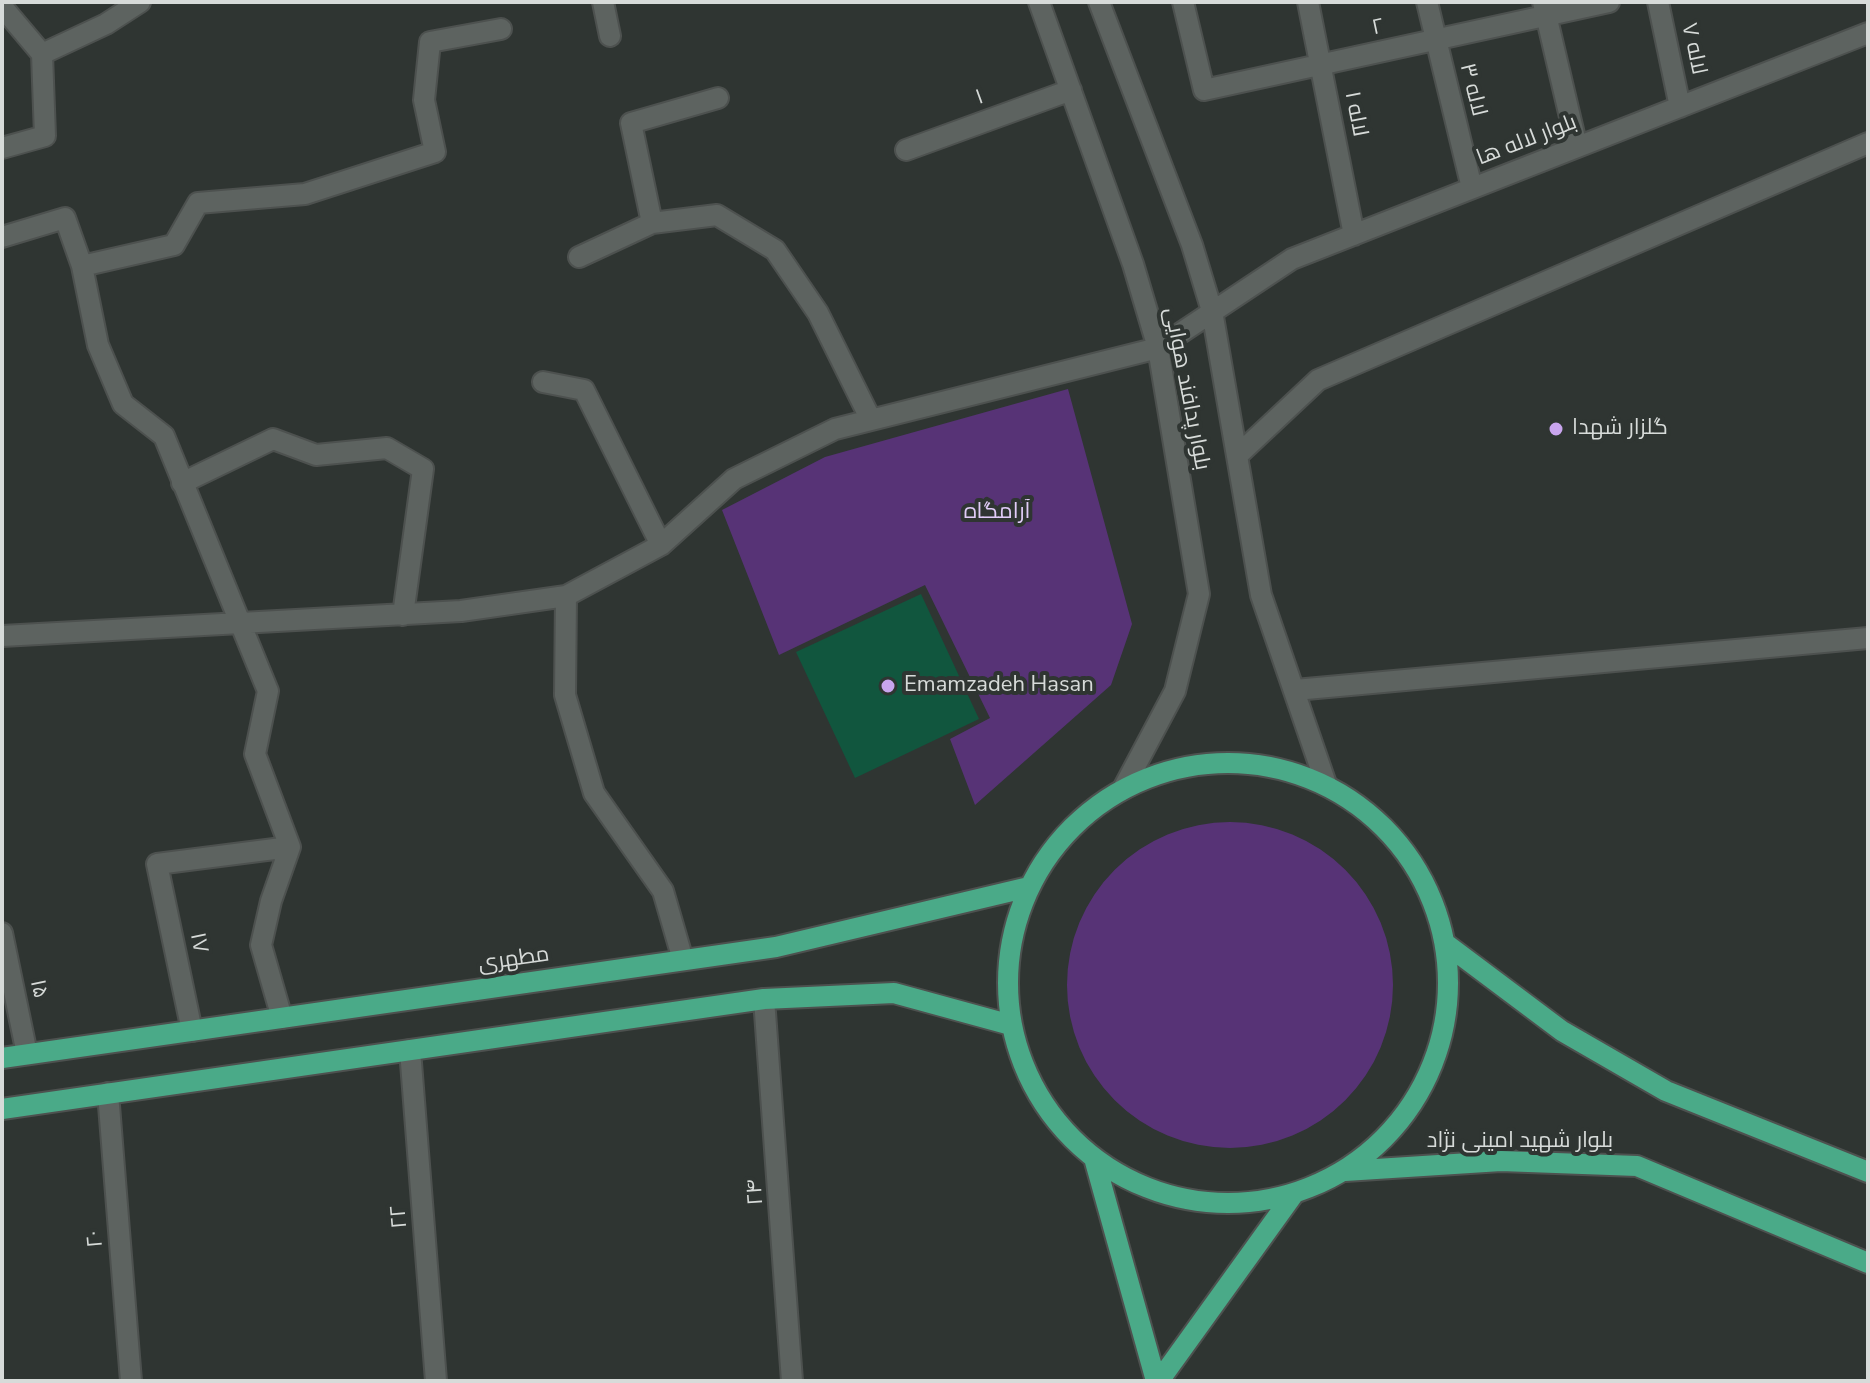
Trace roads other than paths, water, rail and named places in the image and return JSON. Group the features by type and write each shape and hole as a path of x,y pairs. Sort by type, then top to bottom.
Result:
{"main road":[{"path":"1260,763 1326,784 1373,812 1423,879 1446,944 1447,1010 1430,1073 1394,1128 1345,1171 1293,1195 1241,1204 1189,1201 1138,1186 1094,1158 1056,1121 1028,1076 1011,1025 1008,978 1013,931 1029,887 1069,830 1124,787 1190,764 1260,763"},
{"name":"مطهری","path":"2,1058 776,947 1029,887"},
{"path":"1446,944 1562,1031 1666,1091 1868,1172"},
{"path":"2,1109 764,999 894,993 1011,1025"},
{"path":"1094,1158 1157,1381"},
{"name":"بلوار شهید امینی نژاد","path":"1345,1171 1501,1161 1637,1166 1868,1263"},
{"path":"1157,1381 1293,1195"}],"street":[{"path":"42,54 106,24 140,2"},
{"path":"603,2 610,36"},
{"name":"بلوار پدافند هوایی","path":"1039,2 1133,264 1158,348 1199,594 1175,691 1124,787"},
{"name":"بلوار پدافند هوایی","path":"1099,2 1192,245 1212,311 1261,595 1326,784"},
{"name":"۲","path":"1183,2 1204,90 1435,40 1545,9 1609,2"},
{"name":"لاله ۱","path":"1308,2 1354,235"},
{"name":"لاله ۳","path":"1427,2 1472,188"},
{"name":"لاله ۷","path":"1658,2 1680,107"},
{"path":"2,148 45,136 42,54 3,7"},
{"path":"1545,9 1577,147"},
{"path":"82,266 174,245 198,203 305,194 435,152 424,100 430,42 501,29"},
{"name":"بلوار لاله ها","path":"1158,348 1292,259 1868,33"},
{"name":"۱","path":"906,150 1071,90"},
{"path":"652,223 631,123 718,98"},
{"path":"1238,455 1318,380 1868,143"},
{"path":"579,257 652,223 717,215 775,250 818,313 871,420"},
{"path":"2,237 65,218 82,266 98,345 123,404 164,436 268,691 255,754 290,847 271,901 261,945 282,1018"},
{"path":"2,636 461,611 566,596 661,545 734,479 835,429 1158,348"},
{"path":"543,382 584,390 661,545"},
{"path":"182,483 273,439 316,455 387,448 423,469 403,615"},
{"path":"566,596 565,695 594,793 663,891 683,960"},
{"path":"1295,690 1868,638"},
{"name":"۱۷","path":"192,1031 157,864 290,847"},
{"name":"۱۵","path":"2,933 27,1054"},
{"name":"۲۴","path":"764,999 792,1381"},
{"name":"۲۲","path":"410,1050 436,1381"},
{"name":"۲۰","path":"108,1093 131,1381"}],"place":[{"name":"گلزار شهدا","path":"1556,429"},
{"name":"Emamzadeh Hasan","path":"888,686"}],"park label":[{"name":"آرامگاه","path":"997,513"}]}
